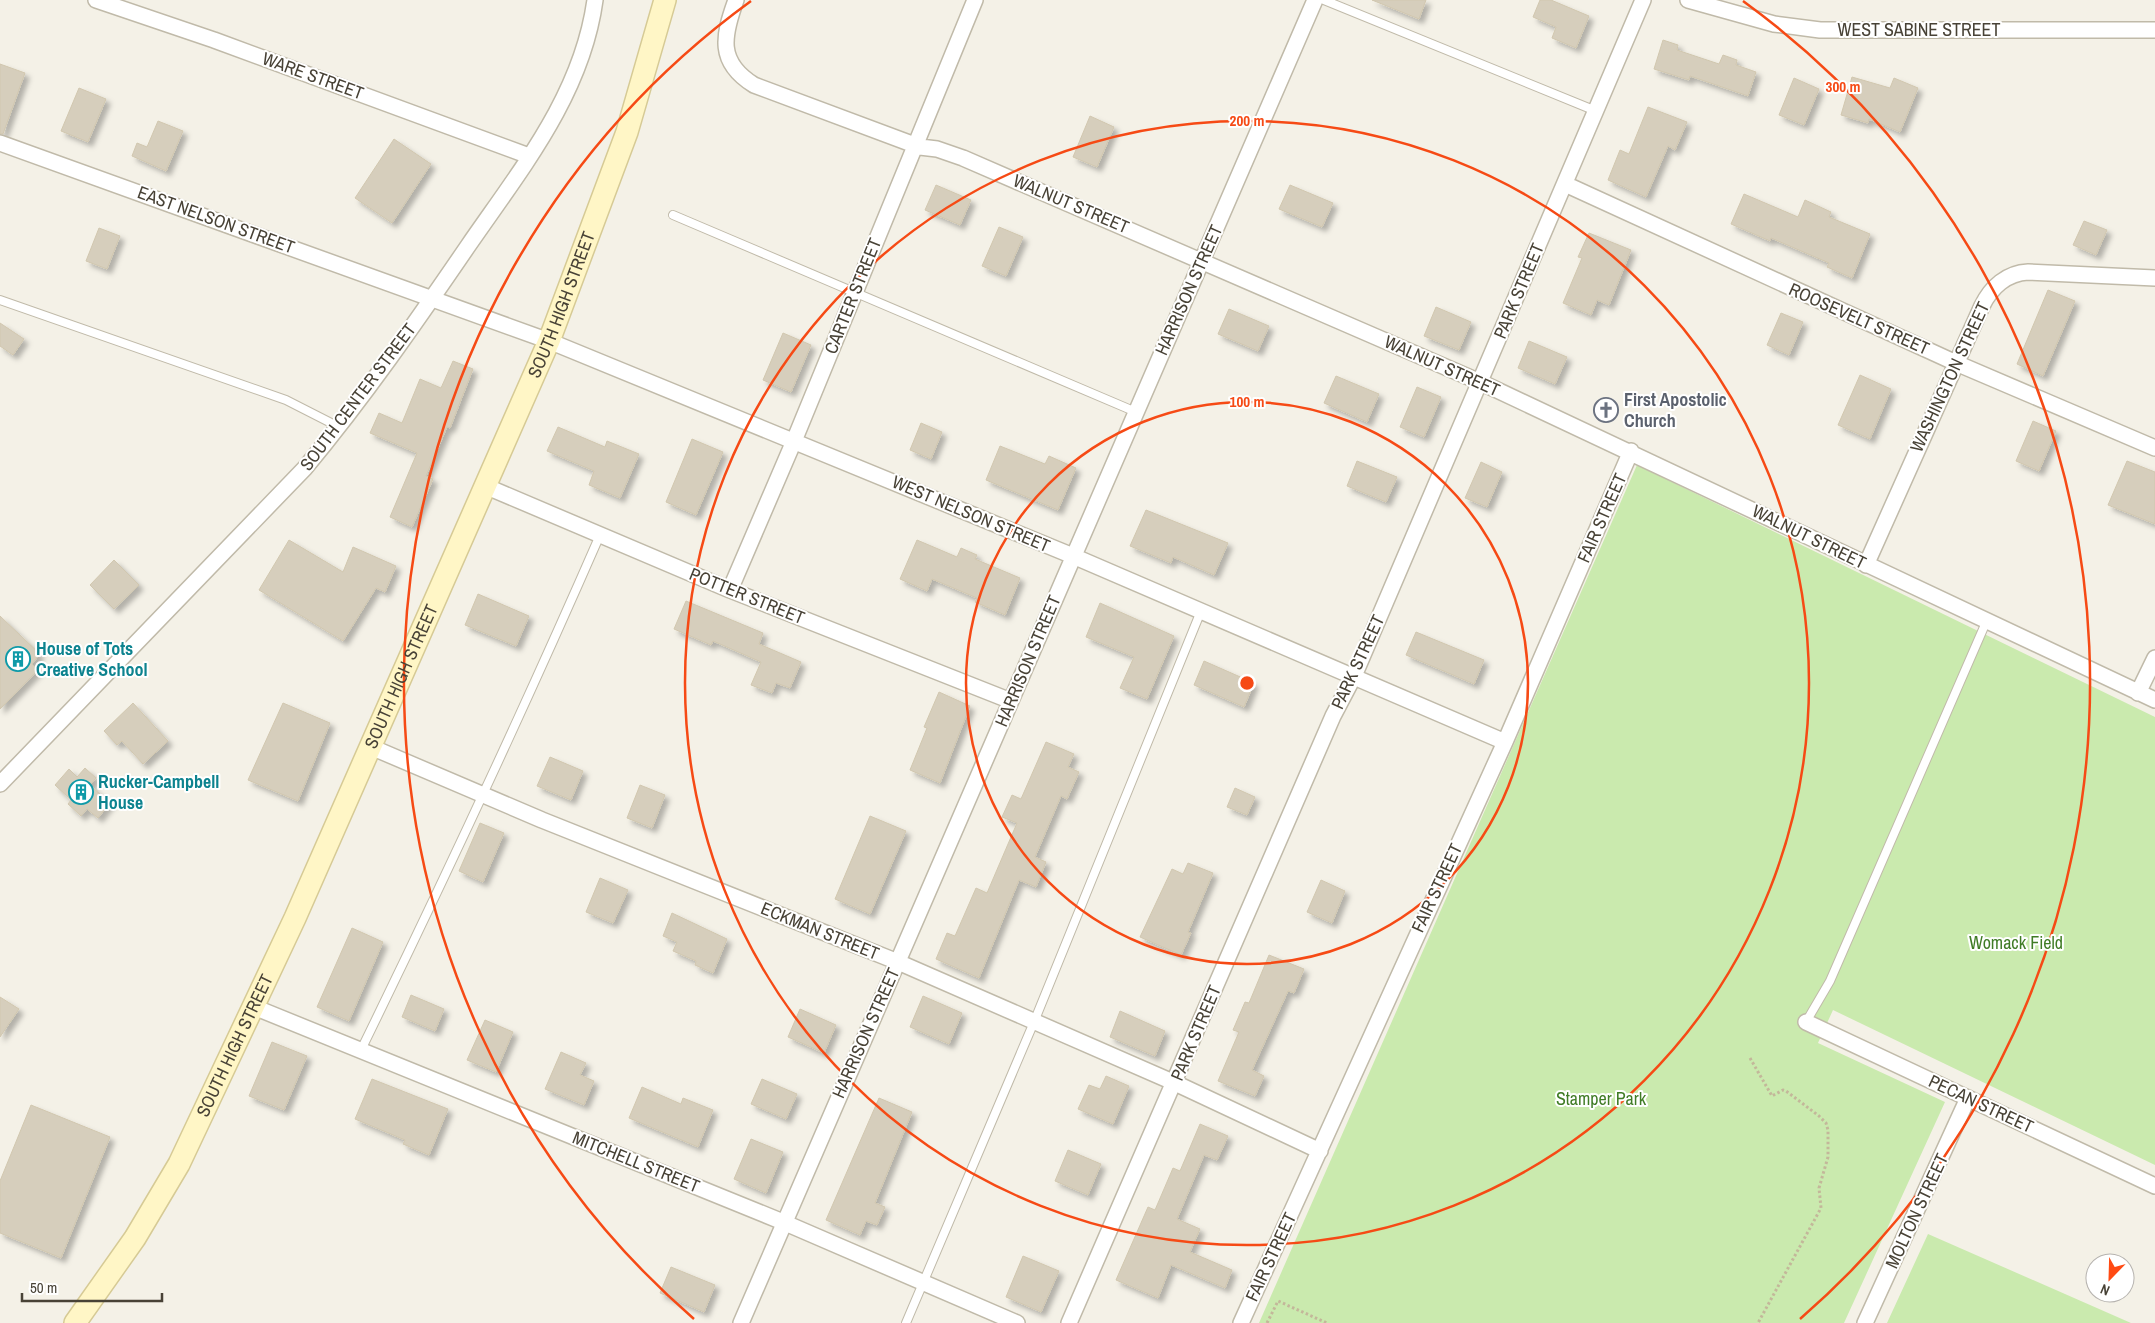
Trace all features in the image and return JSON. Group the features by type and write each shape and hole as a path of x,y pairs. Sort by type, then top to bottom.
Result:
{"main road":[{"name":"SOUTH HIGH STREET","path":"75,1323 135,1238 179,1164 254,1007 370,747 549,341 627,132 665,0"}],"street":[{"name":"WARE STREET","path":"96,0 214,40 529,156"},
{"name":"SOUTH CENTER STREET","path":"0,784 305,468 339,427 433,298 560,108 572,84 586,46 595,0"},
{"name":"WALNUT STREET","path":"736,0 725,35 727,53 736,71 754,85 915,145 963,158 1480,382 2155,700"},
{"name":"CARTER STREET","path":"730,590 794,440 975,0"},
{"name":"HARRISON STREET","path":"741,1323 783,1222 898,962 1315,0"},
{"name":"PARK STREET","path":"1069,1323 1333,716 1354,676 1643,0"},
{"name":"WEST SABINE STREET","path":"1688,0 1774,24 1820,30 2155,30"},
{"name":"EAST NELSON STREET","path":"0,143 433,298"},
{"name":"ROOSEVELT STREET","path":"1565,184 1956,363 2155,448"},
{"name":"WASHINGTON STREET","path":"1866,565 1984,300 1994,288 2012,275 2028,272 2155,278"},
{"name":"WEST NELSON STREET","path":"433,298 549,341 794,440 1073,556 1504,742"},
{"name":"FAIR STREET","path":"1241,1323 1504,742 1631,452"},
{"name":"POTTER STREET","path":"485,486 730,590 1011,700"},
{"path":"2138,693 2155,658"},
{"name":"ECKMAN STREET","path":"370,747 898,962 1175,1083 1320,1151"},
{"name":"MITCHELL STREET","path":"254,1007 783,1222 1017,1323"},
{"name":"PECAN STREET","path":"1806,1022 2155,1186"},
{"name":"MOLTON STREET","path":"1865,1323 1968,1098"}],"lane":[{"path":"1324,0 1596,111"},
{"path":"673,215 1136,412"},
{"path":"0,300 286,400 339,427"},
{"path":"361,1050 484,795 600,535"},
{"path":"906,1323 1034,1022 1202,611"},
{"path":"1806,1022 1830,981 1987,620"}],"path":[{"path":"1750,1058 1772,1096 1783,1090 1786,1091 1826,1123 1828,1130 1828,1157 1819,1188 1821,1208 1758,1323"},
{"path":"1267,1323 1278,1301 1327,1323"}],"green space":[{"name":"Stamper Park","path":"1637,465 2155,717 2155,1165 1833,1010 1818,1043 1945,1102 1844,1323 1259,1323"},
{"path":"1928,1234 2131,1323 1887,1323"}],"building":[{"path":"1372,0 1426,0 1419,19"},
{"path":"1540,0 1551,0 1589,16 1576,48 1552,38 1556,27 1533,17"},
{"path":"1663,40 1678,45 1677,50 1719,64 1723,55 1737,60 1736,65 1756,72 1748,96 1690,76 1689,80 1654,69"},
{"path":"0,64 25,73 3,134 0,134"},
{"path":"1852,77 1890,88 1894,78 1918,88 1900,132 1869,119 1868,123 1841,115"},
{"path":"1794,78 1819,89 1804,125 1779,115"},
{"path":"79,88 106,99 88,142 61,131"},
{"path":"1648,107 1687,122 1675,150 1668,146 1646,197 1608,180 1620,150 1629,154"},
{"path":"1090,116 1114,127 1097,167 1073,157"},
{"path":"158,121 183,131 166,171 132,156 137,143 147,147"},
{"path":"394,139 431,164 392,223 355,198"},
{"path":"936,185 971,200 960,225 925,210"},
{"path":"1290,185 1333,203 1322,227 1279,209"},
{"path":"1744,194 1798,217 1805,200 1831,212 1829,217 1870,234 1852,278 1827,267 1829,263 1771,238 1770,241 1731,224"},
{"path":"2084,221 2107,230 2096,255 2073,245"},
{"path":"999,227 1023,237 1006,276 982,266"},
{"path":"99,228 120,236 107,269 86,261"},
{"path":"1589,233 1631,250 1609,305 1597,300 1591,315 1563,303 1582,258 1578,257"},
{"path":"2048,290 2075,301 2043,376 2017,364"},
{"path":"1436,307 1471,322 1459,350 1424,336"},
{"path":"1229,309 1269,326 1258,351 1218,334"},
{"path":"1781,313 1803,322 1789,355 1767,345"},
{"path":"0,323 24,339 13,355 0,346"},
{"path":"783,333 811,345 791,392 763,380"},
{"path":"1529,341 1567,357 1555,384 1518,368"},
{"path":"453,361 473,369 450,428 447,427 426,476 433,479 412,527 390,517 417,453 370,433 379,413 402,423 420,379 441,388"},
{"path":"1860,375 1891,389 1870,439 1838,425"},
{"path":"1336,376 1379,394 1367,422 1324,403"},
{"path":"1417,387 1441,397 1424,437 1400,427"},
{"path":"2033,421 2056,431 2039,471 2016,461"},
{"path":"921,423 942,432 931,459 910,450"},
{"path":"558,427 605,447 607,441 639,454 620,498 589,485 594,471 547,451"},
{"path":"692,439 723,452 696,515 666,502"},
{"path":"1000,446 1045,464 1049,456 1076,468 1058,510 986,480"},
{"path":"1357,461 1397,477 1386,502 1347,486"},
{"path":"2127,461 2155,472 2155,524 2108,505"},
{"path":"1481,462 1502,472 1487,507 1465,498"},
{"path":"1146,510 1228,543 1214,575 1173,557 1171,563 1130,546"},
{"path":"289,540 343,572 353,547 396,566 385,592 376,588 343,641 259,590"},
{"path":"917,540 957,557 961,548 977,555 975,559 1020,578 1005,615 975,602 977,598 932,579 927,591 900,579"},
{"path":"114,560 139,585 114,609 90,585"},
{"path":"478,594 529,616 516,646 465,625"},
{"path":"686,601 763,633 759,644 801,662 790,688 776,683 772,693 751,685 761,662 713,641 711,645 674,629"},
{"path":"1100,603 1174,636 1147,699 1120,688 1134,657 1086,637"},
{"name":"House of Tots Creative School","path":"0,616 40,654 32,664 38,670 0,709"},
{"path":"1416,632 1484,660 1474,684 1406,655"},
{"path":"1204,661 1254,683 1244,707 1194,685"},
{"path":"939,692 970,706 940,783 910,770 927,728 924,727"},
{"path":"133,703 168,741 143,764 122,741 117,745 104,731"},
{"path":"283,703 330,723 298,801 248,780"},
{"path":"1046,742 1074,754 1068,767 1079,772 1067,799 1061,796 1035,857 1046,862 1036,887 1019,880 979,978 936,959 947,933 955,936 976,888 987,893 1017,823 1002,817 1012,795 1021,799"},
{"path":"550,757 583,771 571,800 537,786"},
{"name":"Rucker-Campbell House","path":"85,768 96,778 90,785 110,803 98,818 87,809 81,816 68,804 71,800 55,785 69,769 77,777"},
{"path":"640,785 665,795 652,828 627,818"},
{"path":"1235,788 1255,797 1247,815 1227,807"},
{"path":"870,816 906,831 870,914 835,899"},
{"path":"480,823 504,833 483,882 459,871"},
{"path":"1188,863 1213,873 1188,932 1191,933 1181,955 1140,937 1172,869 1183,874"},
{"path":"600,878 628,890 613,923 586,912"},
{"path":"1321,880 1345,891 1332,923 1307,912"},
{"path":"672,913 727,939 713,973 695,965 696,961 673,951 677,942 663,936"},
{"path":"352,928 383,942 349,1021 317,1007"},
{"path":"1269,955 1304,969 1294,993 1288,991 1252,1070 1264,1076 1255,1096 1218,1081 1239,1032 1233,1030 1245,1002 1249,1003"},
{"path":"411,995 444,1009 435,1031 402,1017"},
{"path":"923,996 962,1013 949,1044 910,1027"},
{"path":"0,997 19,1009 0,1037"},
{"path":"800,1009 836,1025 824,1053 788,1037"},
{"path":"1120,1011 1165,1031 1155,1056 1110,1037"},
{"path":"485,1020 513,1032 496,1072 467,1060"},
{"path":"272,1042 307,1056 284,1110 249,1096"},
{"path":"561,1052 586,1063 580,1075 594,1081 584,1105 545,1089"},
{"path":"1106,1076 1129,1086 1113,1124 1078,1109 1089,1085 1100,1089"},
{"path":"372,1079 448,1109 429,1155 403,1144 405,1140 355,1119"},
{"path":"762,1079 797,1094 786,1119 751,1104"},
{"path":"642,1087 681,1104 683,1098 713,1110 698,1147 629,1118"},
{"path":"879,1098 912,1112 875,1203 885,1207 877,1225 866,1221 860,1235 826,1220"},
{"path":"31,1105 110,1137 61,1258 0,1233 0,1181"},
{"path":"1200,1124 1228,1136 1217,1160 1204,1155 1177,1219 1200,1229 1190,1252 1232,1270 1225,1288 1171,1265 1158,1298 1116,1280 1148,1207 1155,1210 1173,1168 1180,1171"},
{"path":"751,1139 783,1152 766,1193 734,1179"},
{"path":"1068,1150 1101,1164 1088,1195 1055,1181"},
{"path":"1023,1256 1059,1271 1041,1312 1006,1297"},
{"path":"671,1267 715,1285 704,1312 660,1293"}],"place":[{"name":"First Apostolic Church","path":"1606,410"},
{"name":"House of Tots Creative School","path":"18,659"},
{"name":"Rucker-Campbell House","path":"81,792"}],"park label":[{"name":"Womack Field","path":"2016,943"}]}
